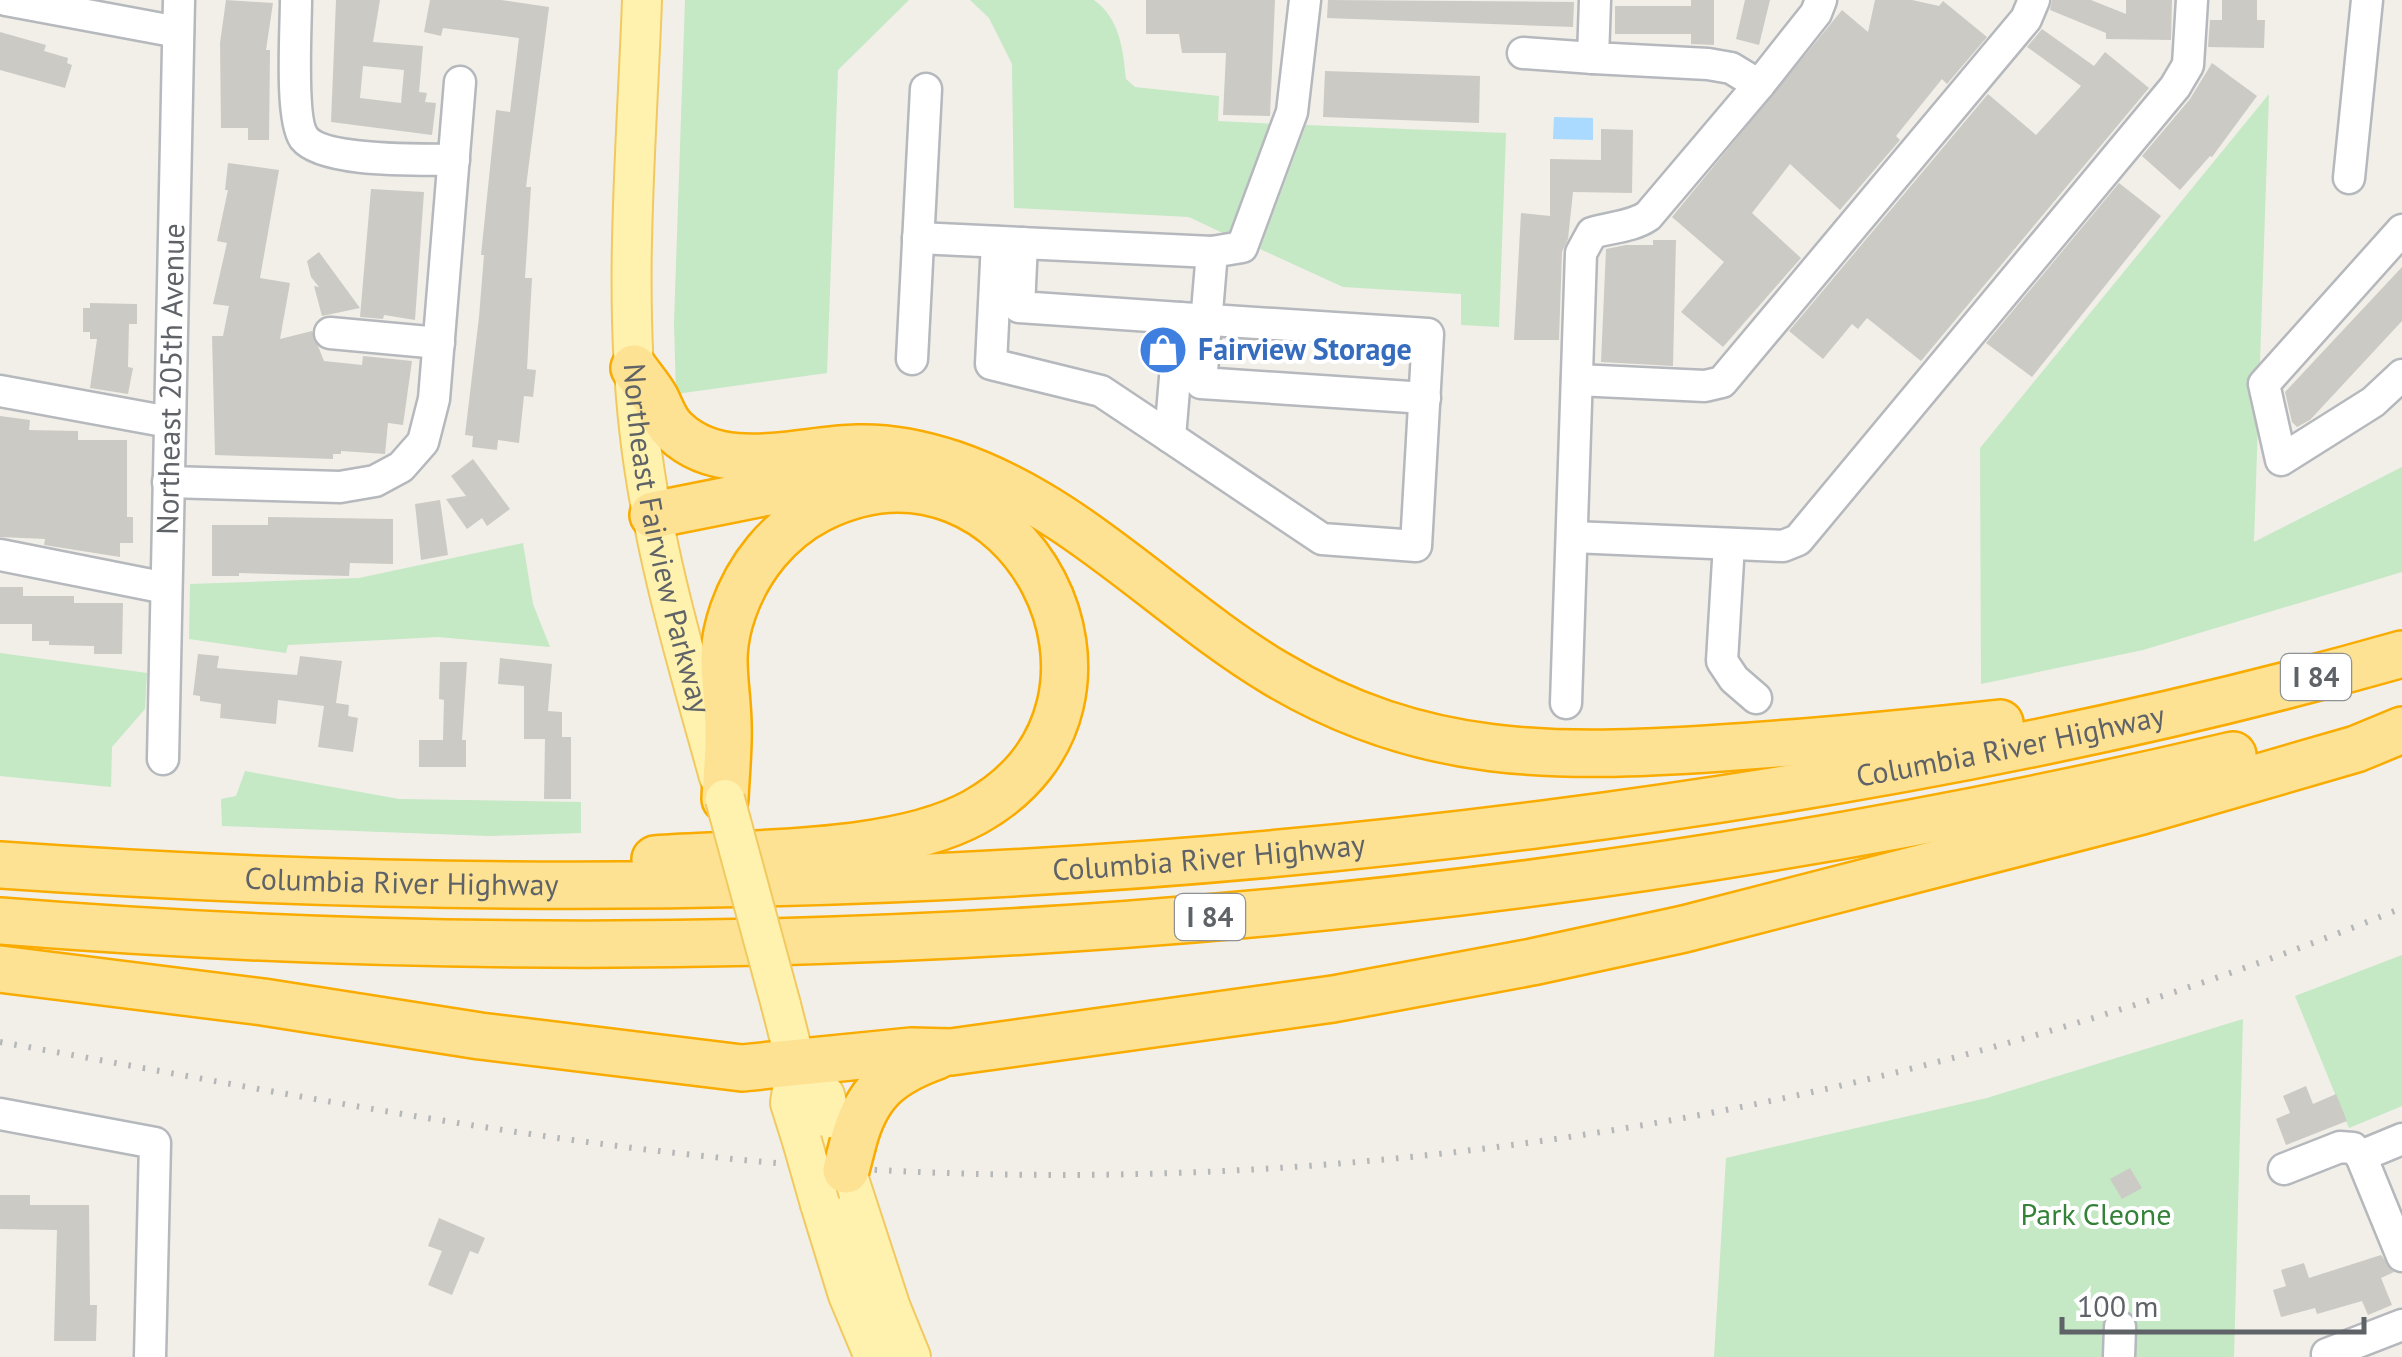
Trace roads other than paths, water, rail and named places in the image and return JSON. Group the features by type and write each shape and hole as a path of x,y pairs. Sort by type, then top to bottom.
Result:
{"highway":[{"path":"634,368 672,430 705,451 774,457 817,450 878,449 920,455 982,474 1028,496 1074,526 1276,673 1328,702 1426,737 1528,753 1651,753 1886,735 2230,699"},
{"path":"650,503 774,457"},
{"path":"422,886 588,863 844,846 892,839 973,813 1002,794 1042,749 1053,726 1065,668 1058,612 1027,555 984,515 930,494 846,482 650,503"},
{"path":"725,799 728,720 722,668 732,612 742,590 778,538 805,516 852,496 900,489"},
{"name":"Columbia River Highway","path":"0,865 230,880 422,886 794,885 1105,869 1288,853 1468,834 1755,795 1987,752 2230,699 2402,654"},
{"name":"Columbia River Highway","path":"0,921 297,938 652,942 845,938 1188,919 1553,880 1806,842 2097,786 2402,711"},
{"path":"0,969 723,1066 764,1068 911,1050 951,1052 1350,996 1516,966 1665,933 2142,811 2356,750 2402,730"},
{"path":"836,1167 873,1094 902,1071 951,1052"}],"main road":[{"name":"Northeast Fairview Parkway","path":"642,0 634,368 650,503 665,577 796,1064 790,1102 836,1167 911,1357"},
{"name":"Northeast Fairview Parkway","path":"836,1167 848,1294 874,1357"}],"street":[{"path":"6,0 178,32"},
{"name":"Northeast 205th Avenue","path":"162,759 179,0"},
{"path":"296,0 296,114 302,136 317,150 454,160"},
{"path":"918,238 1212,252 1242,247 1292,112 1305,0"},
{"path":"1593,58 1595,0"},
{"path":"1566,704 1581,253 1592,233 1616,225 1636,224 1648,216 1759,85 1816,13 1820,0"},
{"path":"1578,380 1705,386 1722,382 2026,20 2034,0"},
{"path":"1573,537 1783,546 1798,540 2175,87 2188,66 2192,0"},
{"path":"2349,178 2367,0"},
{"path":"1523,53 1708,64 1731,68 1759,85"},
{"path":"168,482 340,487 375,480 401,466 424,442 434,399 460,82"},
{"path":"912,359 926,89"},
{"path":"2402,230 2264,384 2281,460 2372,402 2402,375"},
{"path":"1010,243 1019,308 1428,334 1416,546 1322,539 1101,391 991,364 1010,243"},
{"path":"1170,437 1193,318 1212,252"},
{"path":"1193,318 1202,382 1424,398"},
{"path":"330,333 439,343"},
{"path":"0,391 169,422"},
{"path":"1729,544 1722,661 1734,679 1756,698"},
{"path":"0,555 166,588"},
{"path":"0,1114 155,1143 150,1357"},
{"path":"2361,1156 2402,1139"},
{"path":"2284,1169 2340,1147 2354,1148 2361,1156 2402,1256"},
{"path":"2326,1354 2402,1326"}],"water":[{"path":"1554,117 1593,118 1593,140 1553,139"}],"railway":[{"path":"0,1042 484,1127 679,1153 777,1163 985,1174 1192,1172 1399,1158 1605,1132 1808,1093 2009,1043 2207,981 2402,908"}],"place":[{"name":"Fairview Storage","path":"1163,350"}],"park label":[{"name":"Park Cleone","path":"2096,1215"}]}
